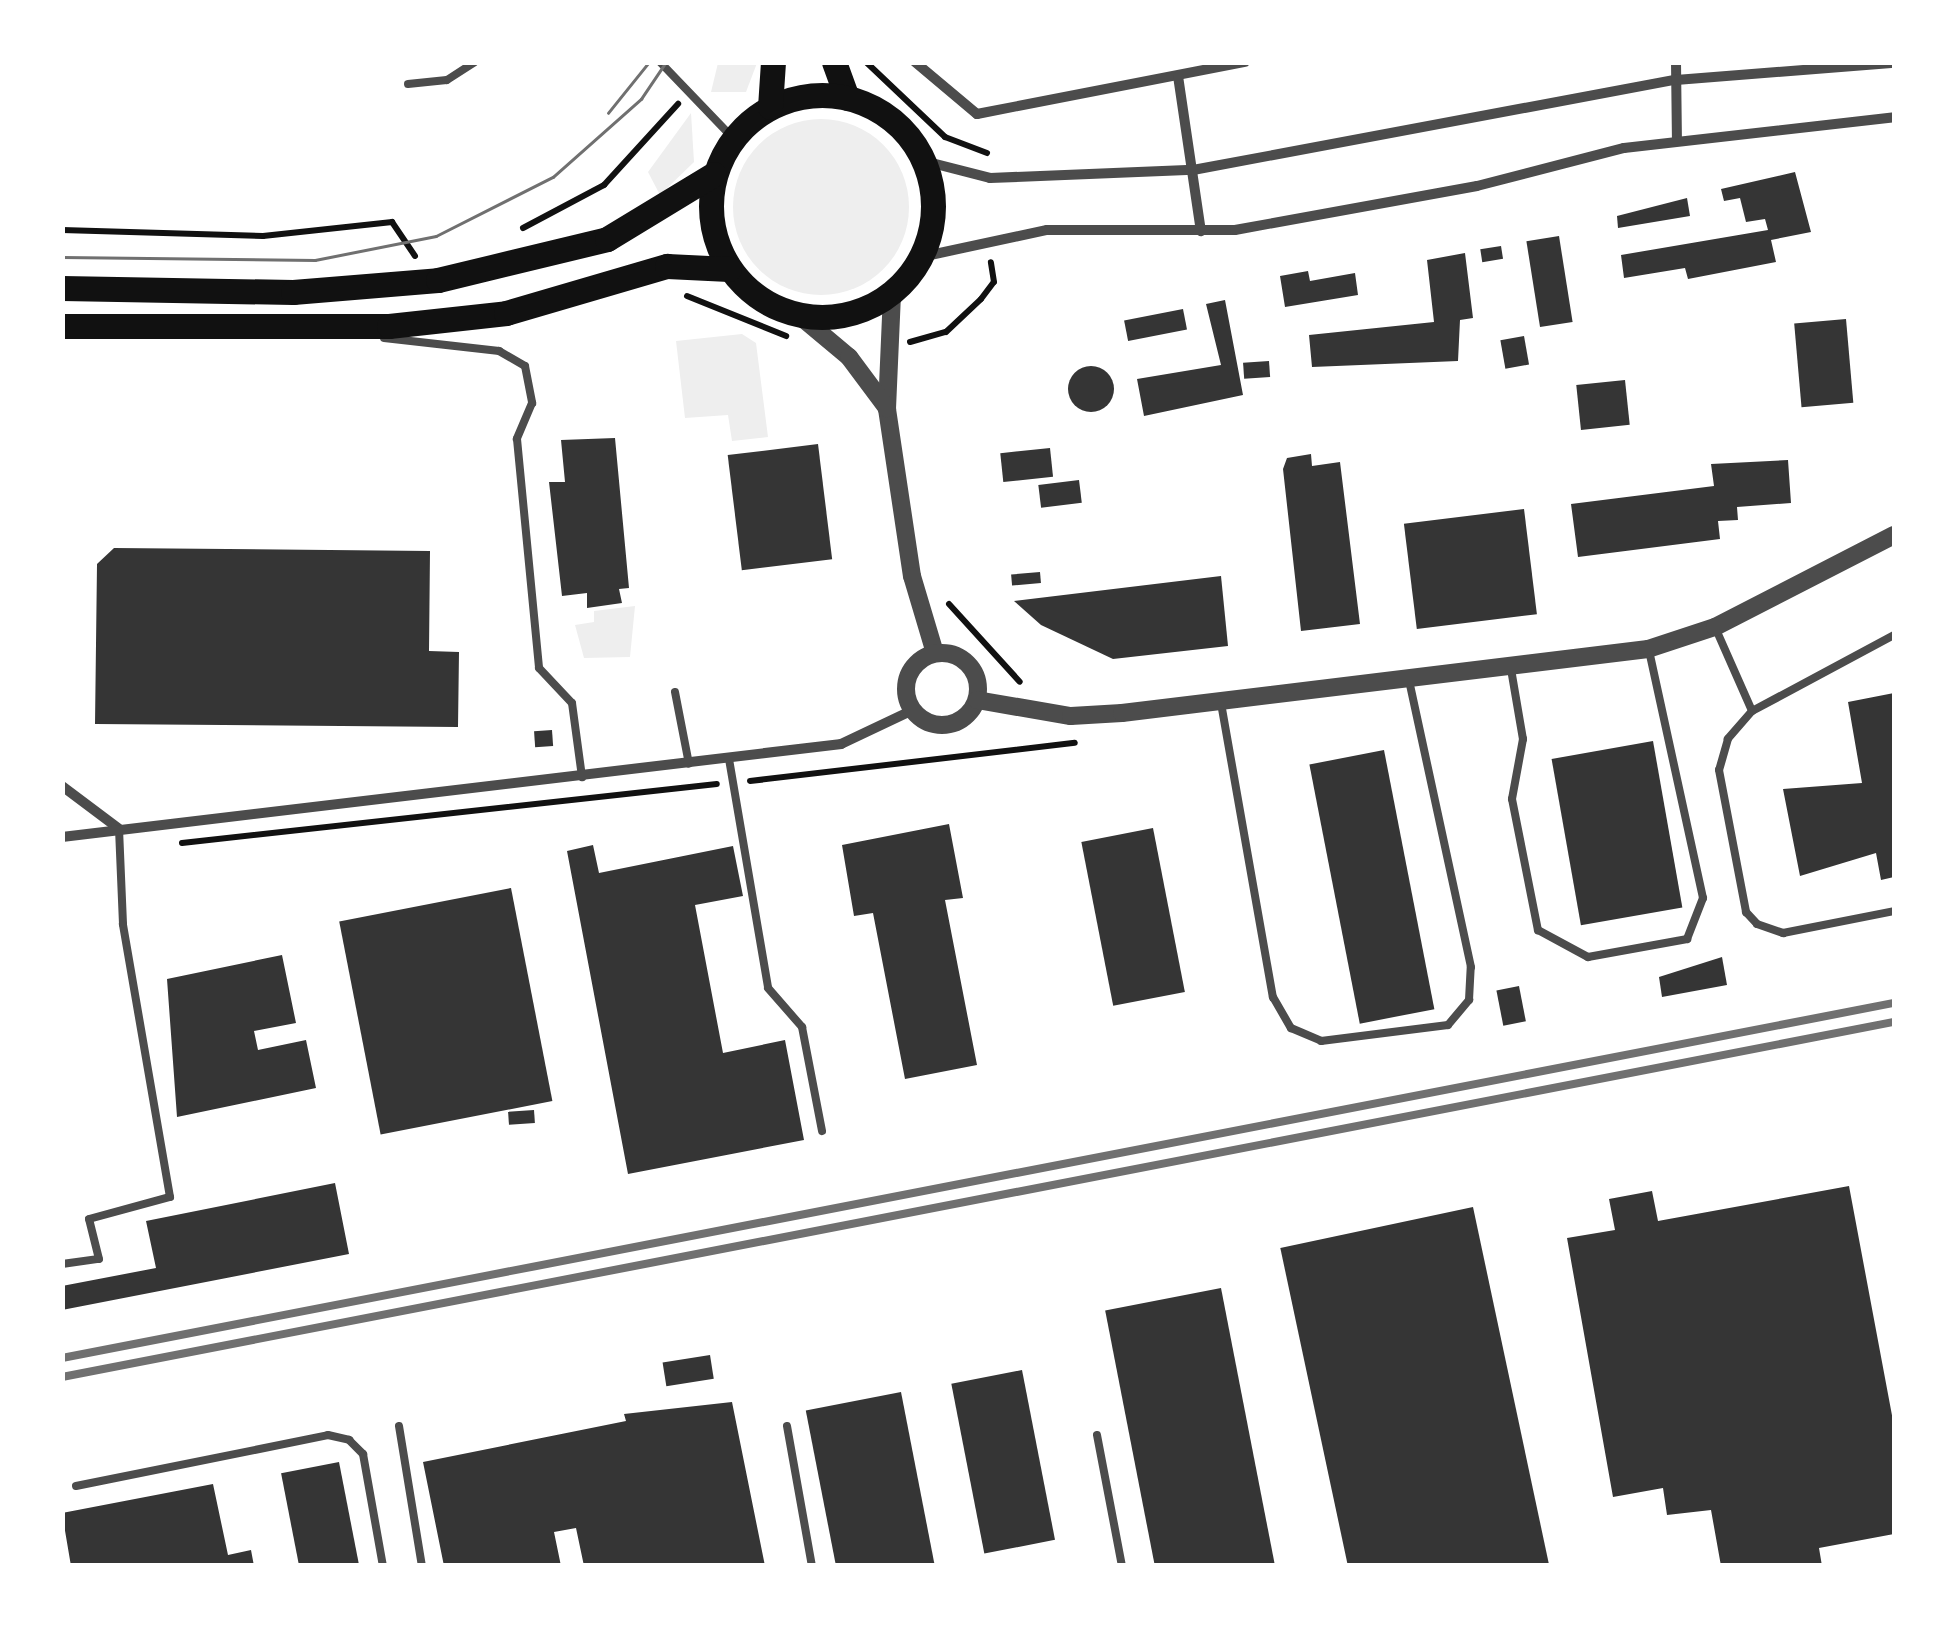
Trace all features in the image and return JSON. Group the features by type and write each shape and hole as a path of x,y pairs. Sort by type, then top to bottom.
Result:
{"main road":[{"path":"770,108 773,62"},
{"path":"834,62 847,98"},
{"path":"847,98 893,120 924,161 933,193 922,258 892,294 864,310 800,316 773,307 729,270 710,207 714,174 733,138 770,108 847,98"},
{"path":"62,288 293,292 438,280 607,240 685,196 714,174"},
{"path":"62,326 290,326 506,313 667,266 729,270"}],"street":[{"path":"915,62 978,114 1246,62"},
{"path":"1676,62 1676,141"},
{"path":"924,161 990,178 1194,170 1676,80 1894,64"},
{"path":"1178,76 1201,232"},
{"path":"922,258 1047,230 1201,232 1676,141 1894,117"},
{"path":"892,294 887,408 912,576 935,653"},
{"path":"800,316 849,357 887,408"},
{"path":"913,710 943,726 978,700 1071,716 1510,670 1648,649 1714,627 1894,536"},
{"path":"935,653 973,668 978,700"},
{"path":"913,710 910,672 935,653"},
{"path":"62,837 841,744 913,710"},
{"path":"62,786 118,828"}],"lane":[{"path":"408,84 447,80 475,62"},
{"path":"660,62 733,138"},
{"path":"290,326 499,351 524,366 532,403 518,439 539,668 572,703 582,777"},
{"path":"1714,627 1752,711"},
{"path":"1894,635 1752,711 1728,739 1719,770 1746,912 1783,933 1894,911"},
{"path":"1510,670 1523,739 1512,799 1538,930 1588,957 1687,938 1703,898 1648,649"},
{"path":"1220,703 1273,998 1291,1028 1321,1041 1448,1025 1469,1000 1471,967 1409,681"},
{"path":"674,692 689,764"},
{"path":"730,760 768,988 802,1027 822,1131"},
{"path":"62,1264 99,1259 89,1219 170,1197 124,924 118,828"},
{"path":"399,1426 422,1566"},
{"path":"787,1426 812,1566"},
{"path":"1097,1434 1122,1566"},
{"path":"76,1486 328,1435 348,1440 363,1454 383,1566"}],"path":[{"path":"866,62 945,137 993,158"},
{"path":"508,233 604,185 647,149 682,99"},
{"path":"62,230 263,236 392,222 425,258"},
{"path":"902,354 903,344 946,332 981,299 994,282 989,250"},
{"path":"668,286 802,342"},
{"path":"942,590 966,630 1028,686"},
{"path":"178,824 183,847 1088,742"}],"shaded area":[{"path":"718,63 757,63 746,92 711,92"},
{"path":"691,113 694,162 660,195 648,172"},
{"path":"821,119 855,125 883,145 903,173 909,207 903,241 883,269 855,289 821,295 787,289 759,269 739,241 733,207 739,173 759,145 787,125"},
{"path":"742,334 756,343 768,437 732,441 728,415 685,418 676,341"},
{"path":"635,606 630,657 584,658 575,625 594,622 594,611"}],"building":[{"path":"1795,172 1811,232 1771,240 1776,262 1688,279 1685,268 1624,278 1621,255 1768,230 1765,219 1746,222 1740,198 1724,201 1721,189"},
{"path":"1687,198 1690,216 1618,228 1617,216"},
{"path":"1559,236 1573,322 1540,327 1526,241"},
{"path":"1501,246 1503,259 1482,262 1480,249"},
{"path":"1465,253 1473,318 1460,320 1458,361 1312,367 1309,335 1434,322 1427,260"},
{"path":"1308,271 1310,281 1355,273 1358,295 1285,307 1280,276"},
{"path":"1225,300 1243,395 1144,416 1137,379 1221,365 1206,304"},
{"path":"1183,309 1187,330 1128,341 1124,320"},
{"path":"1846,319 1853,403 1802,407 1794,324"},
{"path":"1524,336 1529,365 1505,369 1500,340"},
{"path":"1269,361 1270,377 1244,379 1243,363"},
{"path":"1091,366 1108,372 1114,389 1108,406 1091,412 1074,406 1068,389 1074,372"},
{"path":"1625,380 1630,425 1581,430 1576,385"},
{"path":"615,438 629,588 619,589 622,603 587,608 587,593 562,596 549,482 565,482 561,440"},
{"path":"818,444 832,559 742,570 728,455"},
{"path":"1050,448 1053,477 1003,482 1000,453"},
{"path":"1311,454 1312,466 1340,462 1360,624 1301,631 1283,469 1287,458"},
{"path":"1788,460 1791,503 1737,507 1738,520 1718,521 1720,539 1578,557 1571,504 1714,486 1711,464"},
{"path":"1079,480 1082,503 1041,508 1038,485"},
{"path":"1524,509 1537,614 1417,629 1404,524"},
{"path":"114,548 430,551 429,651 459,652 458,727 95,724 97,564"},
{"path":"1040,572 1041,583 1012,585 1011,575"},
{"path":"1221,576 1228,646 1113,659 1041,625 1014,601"},
{"path":"1894,693 1894,877 1881,880 1876,853 1800,876 1783,789 1862,783 1848,702"},
{"path":"552,730 553,746 535,747 534,731"},
{"path":"1653,741 1682,907 1581,925 1552,759"},
{"path":"1384,750 1434,1009 1360,1024 1309,765"},
{"path":"949,824 963,898 945,900 977,1065 905,1079 873,913 854,916 842,845"},
{"path":"1153,828 1185,992 1113,1006 1081,842"},
{"path":"593,845 599,873 733,846 743,896 695,905 723,1053 785,1040 804,1140 628,1174 567,851"},
{"path":"511,888 552,1101 381,1134 339,921"},
{"path":"282,955 296,1023 254,1031 258,1050 306,1040 316,1088 177,1117 167,979"},
{"path":"1722,957 1727,985 1662,997 1659,977"},
{"path":"1519,986 1526,1021 1503,1026 1496,990"},
{"path":"534,1110 535,1123 509,1125 508,1112"},
{"path":"335,1183 349,1254 62,1310 62,1286 156,1268 146,1221"},
{"path":"1849,1186 1894,1426 1894,1534 1819,1548 1822,1566 1721,1566 1711,1510 1667,1515 1663,1488 1613,1497 1567,1238 1615,1230 1609,1199 1652,1191 1658,1221"},
{"path":"1473,1207 1549,1566 1348,1566 1280,1248"},
{"path":"1221,1288 1275,1566 1155,1566 1105,1311"},
{"path":"710,1355 714,1379 666,1386 663,1363"},
{"path":"1022,1370 1055,1540 984,1554 951,1384"},
{"path":"901,1392 935,1566 836,1566 806,1411"},
{"path":"732,1402 765,1566 584,1566 576,1528 554,1532 561,1566 444,1566 423,1462 626,1421 624,1414"},
{"path":"339,1462 359,1566 299,1566 281,1473"},
{"path":"213,1484 228,1555 251,1550 254,1566 71,1566 62,1513"}],"tram line":[{"path":"608,113 649,62"},
{"path":"62,257 315,260 436,236 553,177 641,99 666,62"}],"railway":[{"path":"62,1358 1894,1003"},
{"path":"62,1377 1894,1022"}]}
